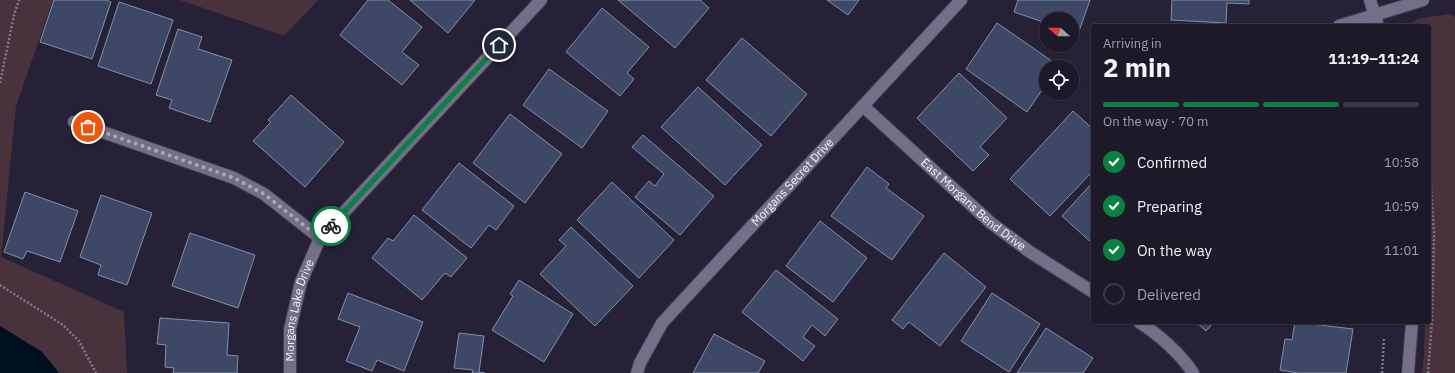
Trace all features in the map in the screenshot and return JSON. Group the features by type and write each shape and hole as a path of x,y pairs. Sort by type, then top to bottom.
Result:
{"street":[{"name":"Morgans Lake Drive","path":"290,373 290,329 301,282 320,238 541,0"},
{"name":"Morgans Secret Drive","path":"637,373 640,363 662,323 961,0"},
{"path":"1370,0 1376,21"},
{"path":"1354,24 1376,21 1422,0"},
{"name":"East Morgans Bend Drive","path":"863,106 992,223 1030,252 1091,291"},
{"path":"74,122 234,178 264,194 320,238"},
{"path":"1141,324 1153,332 1188,365 1193,373"},
{"path":"1408,373 1412,324"}],"path":[{"path":"0,83 14,15 19,0"},
{"path":"1428,373 1432,320 1434,234 1431,187"},
{"path":"0,285 63,325 79,341 96,373"},
{"path":"1382,373 1384,338"}],"shaded area":[{"path":"0,0 53,0 16,106 1,257 124,312 127,373 59,373 42,352 0,326"},
{"path":"180,0 318,0 284,36"},
{"path":"1449,14 1455,17 1455,373 1422,373 1425,324 1431,324 1431,24 1411,24 1417,19"}],"water":[{"path":"0,326 42,352 59,373 0,373"}],"building":[{"path":"54,0 106,0 111,2 92,59 40,42"},
{"path":"368,0 388,0 422,27 402,52 419,65 402,85 340,35"},
{"path":"410,0 475,0 448,33"},
{"path":"618,0 700,0 709,8 675,48"},
{"path":"827,0 859,0 848,15"},
{"path":"1018,0 1090,0 1079,31 1079,12 1039,12 1039,21 1014,12"},
{"path":"1172,0 1249,0 1249,4 1227,3 1226,23 1171,20"},
{"path":"119,2 173,20 151,84 98,66"},
{"path":"602,8 649,47 627,73 634,79 620,96 566,52"},
{"path":"997,23 1050,60 1039,60 1039,94 1027,112 966,69"},
{"path":"178,29 202,37 198,49 232,60 210,122 169,108 172,100 156,95"},
{"path":"742,38 807,94 771,136 706,80"},
{"path":"549,69 608,111 582,148 523,105"},
{"path":"959,73 1007,118 980,147 989,155 973,171 917,118"},
{"path":"698,87 762,145 725,185 661,127"},
{"path":"291,95 344,142 305,187 253,141 271,122 268,120"},
{"path":"1073,111 1091,127 1091,173 1050,216 1010,179"},
{"path":"510,114 562,154 525,203 473,163"},
{"path":"643,135 714,196 680,235 635,197 649,181 655,186 664,174 632,147"},
{"path":"459,163 514,206 496,230 489,225 471,248 422,210"},
{"path":"867,167 889,184 886,188 924,216 892,260 831,216"},
{"path":"612,182 674,240 639,278 577,220"},
{"path":"1091,184 1091,242 1062,216"},
{"path":"25,192 78,211 60,262 27,251 23,259 4,252"},
{"path":"101,195 152,213 127,285 98,275 101,265 80,257"},
{"path":"414,215 467,258 451,277 445,273 422,300 372,258 388,238 393,241"},
{"path":"820,221 867,258 833,302 786,266"},
{"path":"571,227 633,286 595,326 540,274 566,246 559,240"},
{"path":"190,233 255,255 238,308 172,286"},
{"path":"944,253 986,287 940,346 909,322 903,329 892,320"},
{"path":"776,270 838,319 825,336 812,325 803,337 815,346 803,361 742,312"},
{"path":"519,280 573,314 544,362 492,330 513,296 510,294"},
{"path":"348,293 423,322 404,371 377,360 372,371 346,361 360,327 338,319"},
{"path":"992,293 1040,324 1009,372 961,341"},
{"path":"160,318 229,323 227,355 238,356 237,373 173,373 174,368 165,367 166,345 157,344"},
{"path":"1198,324 1212,324 1206,331"},
{"path":"1295,324 1312,324 1353,329 1346,373 1298,373 1280,370 1285,339 1292,340"},
{"path":"1046,328 1093,358 1083,373 1017,373"},
{"path":"459,333 484,336 479,372 485,373 472,373 473,370 454,368"},
{"path":"714,334 765,361 758,373 693,373"}],"way so far":[{"path":"88,127 234,178 264,194 320,238 331,226"}],"route":[{"path":"331,226 499,45"}]}
